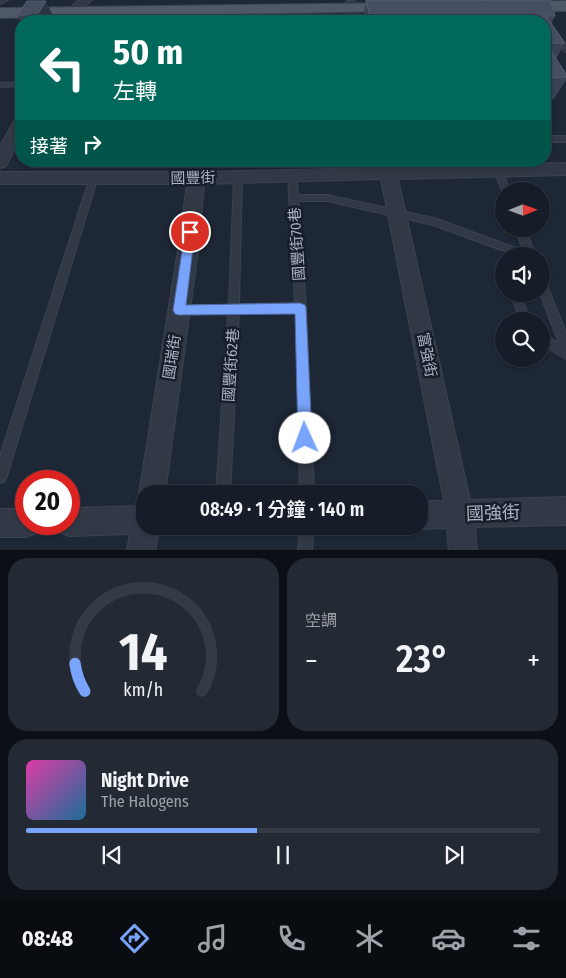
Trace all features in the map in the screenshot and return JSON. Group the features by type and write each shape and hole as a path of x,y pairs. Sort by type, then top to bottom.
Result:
{"main road":[{"path":"566,1 500,4 538,10 566,6"},
{"path":"1,9 353,11 419,5"}],"street":[{"path":"2,154 15,131"},
{"name":"國豐街","path":"0,178 94,177 197,170 238,177 292,175 388,167 498,170 523,167"},
{"name":"富強街","path":"388,167 460,514 463,550"},
{"name":"國豐街","path":"551,167 566,169"},
{"name":"國瑞街","path":"153,485 197,170"},
{"name":"國強街","path":"428,515 566,511"},
{"path":"80,522 136,520"},
{"path":"0,523 15,523"},
{"path":"141,550 144,535"}],"lane":[{"path":"551,28 566,50"},
{"path":"0,85 15,84"},
{"path":"551,139 566,139"},
{"path":"498,170 503,182"},
{"name":"國豐街70巷","path":"292,175 300,308 307,485"},
{"path":"0,476 94,177"},
{"name":"國豐街62巷","path":"223,485 234,309 238,177"},
{"path":"294,198 327,198 434,222 495,248"},
{"path":"548,302 566,347"},
{"path":"179,310 300,308"},
{"path":"550,344 566,354"},
{"path":"305,550 306,535"}],"building":[{"path":"366,0 550,0 555,16 551,15 370,15"},
{"path":"27,1 46,1 37,15 18,15"},
{"path":"551,23 565,43 551,43"},
{"path":"551,51 566,74 566,77 551,78"}],"route":[{"path":"190,232 179,310 300,308 305,438"}]}
